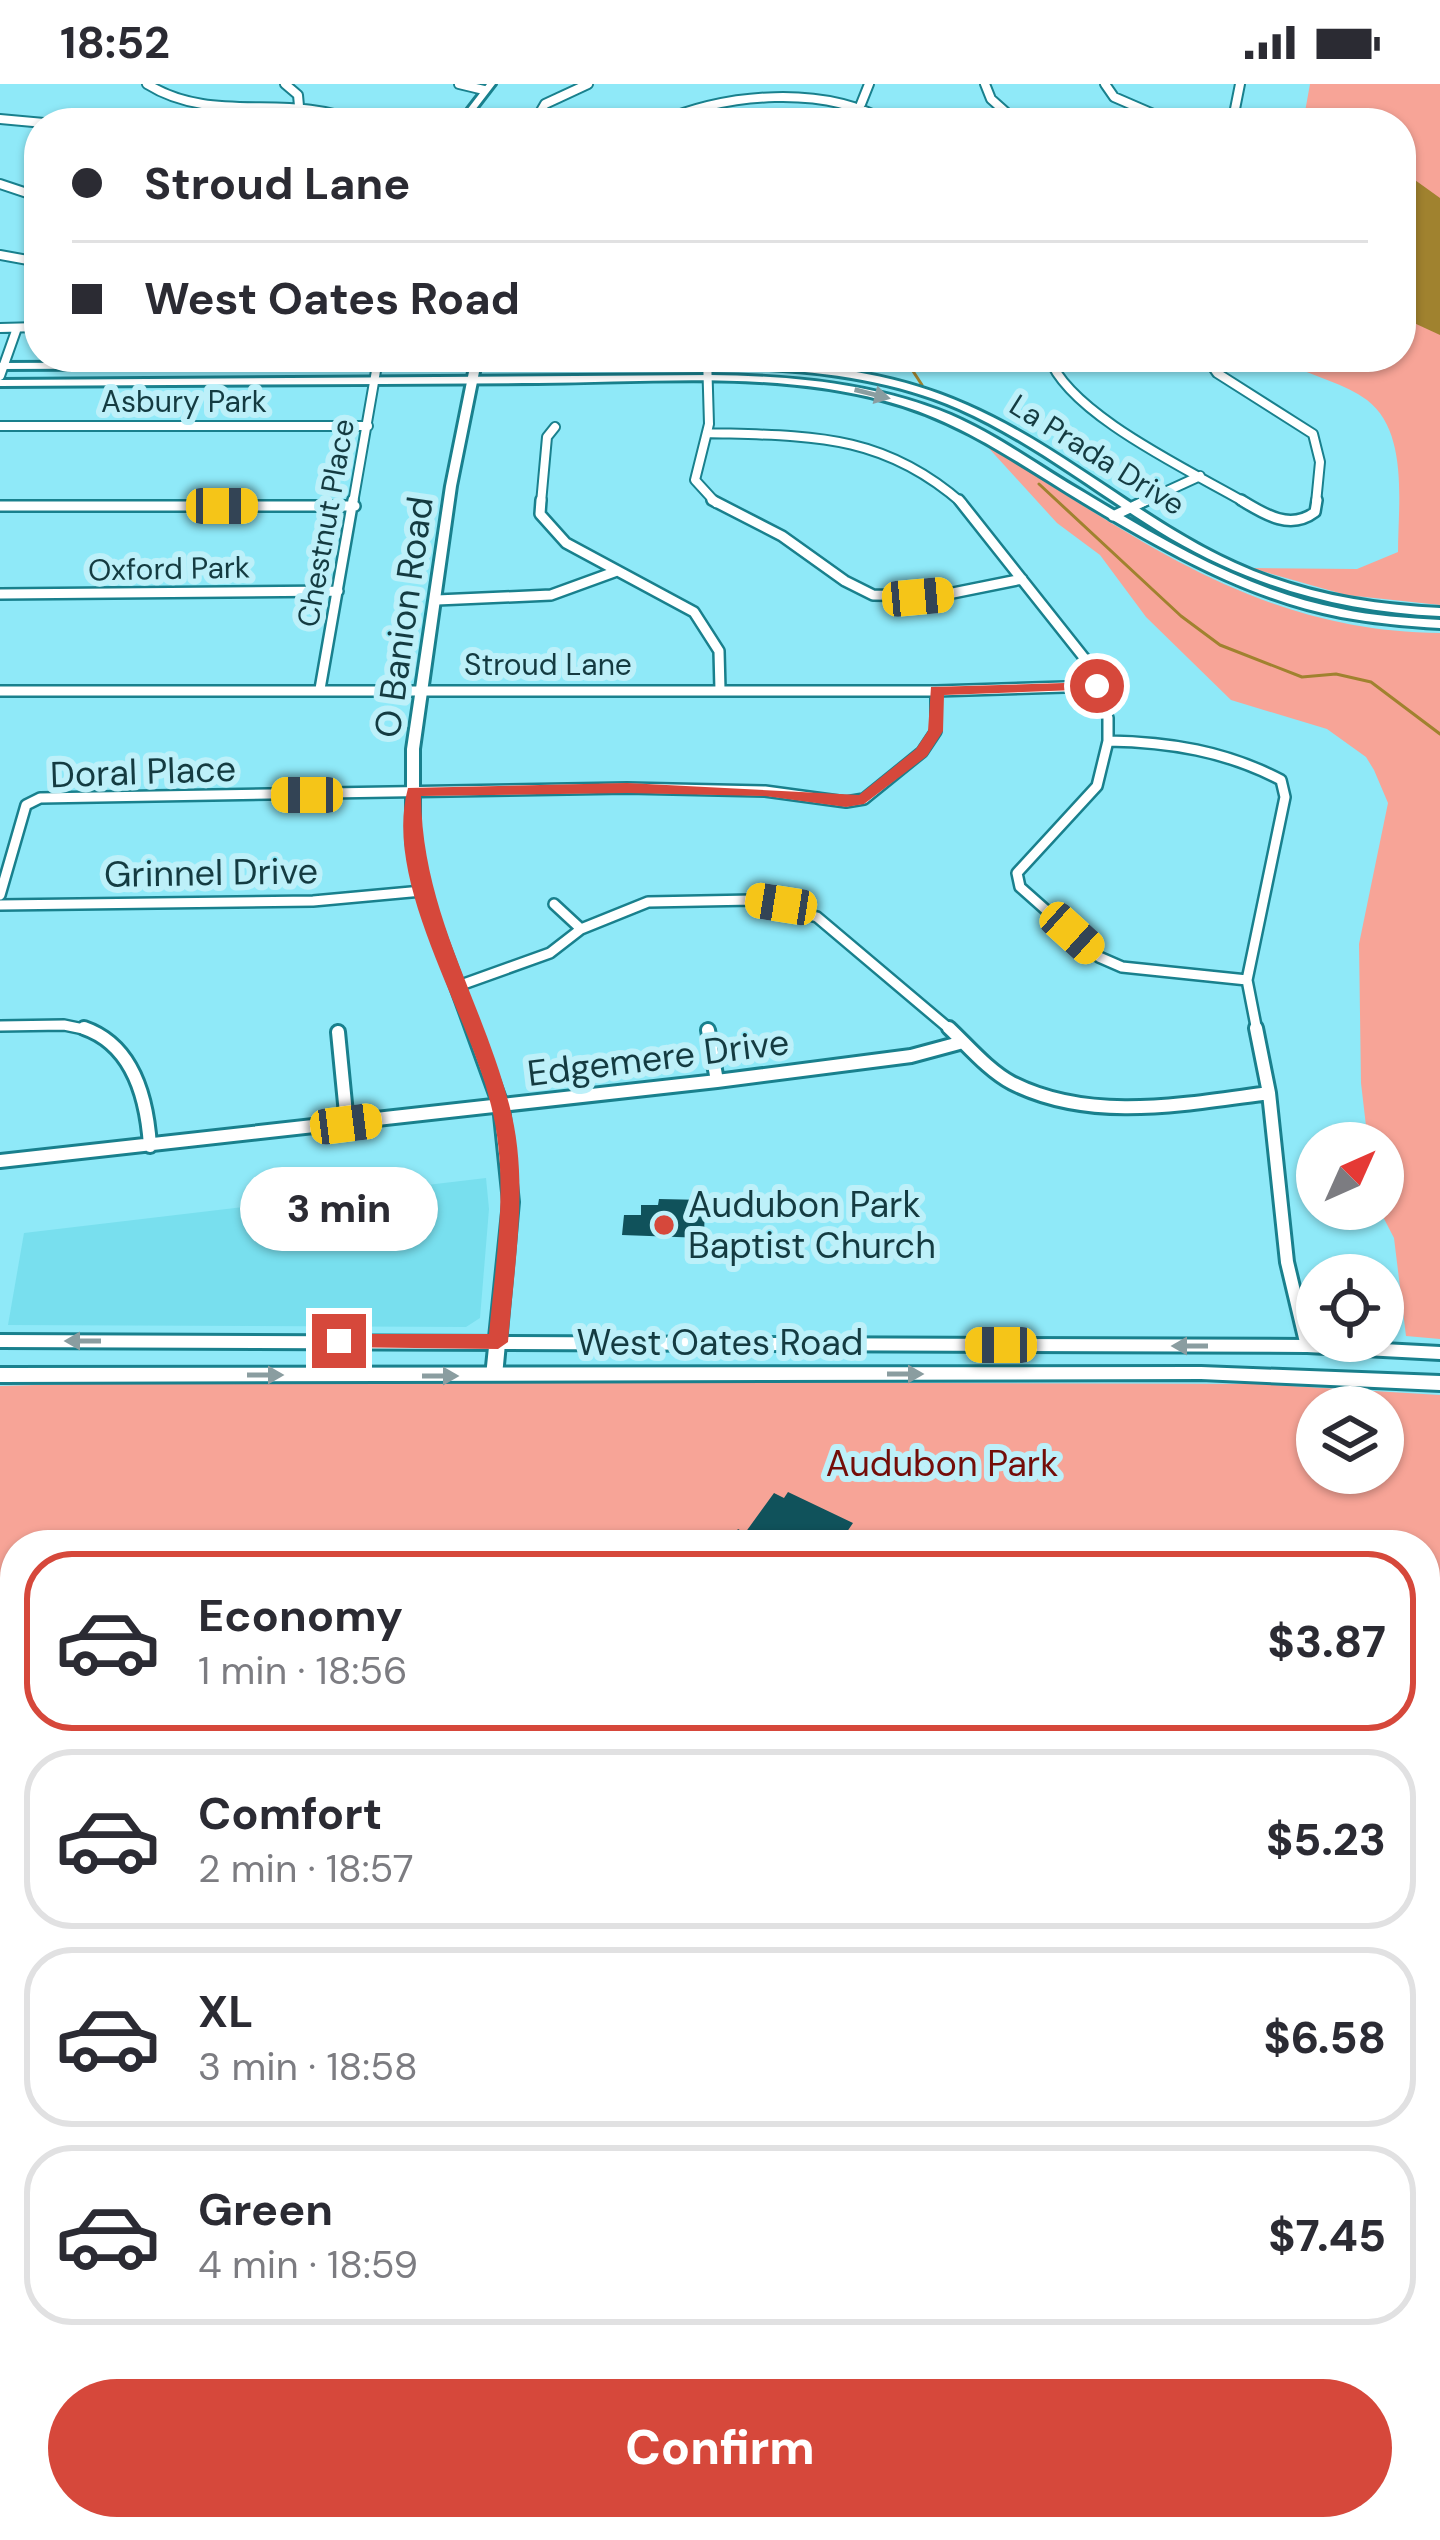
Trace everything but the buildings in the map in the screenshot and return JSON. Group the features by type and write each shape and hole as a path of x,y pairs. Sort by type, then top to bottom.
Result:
{"main road":[{"name":"La Prada Drive","path":"745,372 920,408 996,443 1213,573 1284,600 1364,618 1436,618"},
{"name":"La Prada Drive","path":"844,372 940,398 1004,427 1197,549 1253,576 1340,600 1436,618"},
{"name":"West Oates Road","path":"0,1341 1296,1346"},
{"path":"148,1374 165,1341"},
{"name":"West Oates Road","path":"1404,1351 1440,1353"},
{"path":"1201,1373 1279,1367 1296,1361"},
{"path":"1329,1362 1368,1376"},
{"name":"West Oates Road","path":"0,1375 1201,1373 1440,1382"}],"street":[{"path":"147,84 189,104 316,108"},
{"path":"285,84 298,95 299,106"},
{"path":"459,84 488,87"},
{"path":"543,108 588,84"},
{"path":"861,104 869,84"},
{"path":"1105,84 1114,97 1139,108"},
{"path":"695,108 803,97 867,108"},
{"path":"0,328 24,328"},
{"path":"1,372 17,328"},
{"name":"Chestnut Place","path":"320,689 376,372"},
{"name":"O Banion Road","path":"474,372 413,749 413,842 422,890 501,1106 511,1202 494,1376"},
{"path":"708,372 707,433 695,469 700,490 724,508 805,548 854,587 870,593 918,597 1022,579"},
{"path":"1053,372 1071,396 1274,520 1306,518 1316,512 1319,448 1313,434 1216,372"},
{"name":"Asbury Park","path":"0,426 368,426"},
{"path":"556,428 547,437 540,514 566,543 694,612 719,651 720,689"},
{"path":"707,433 836,437 890,454 960,501 1089,664 1108,718 1108,741 1096,786 1017,873 1020,887 1099,957 1122,968 1247,980"},
{"path":"1113,516 1200,476"},
{"path":"0,506 355,506"},
{"path":"437,600 547,597 575,592 616,571"},
{"name":"Oxford Park","path":"0,595 338,592"},
{"name":"Stroud Lane","path":"0,691 936,691 1097,686"},
{"name":"Doral Place","path":"0,895 26,805 40,797 627,788 765,791 846,802 864,799 922,752 936,731 936,691"},
{"path":"1108,741 1161,742 1203,751 1259,767 1281,780 1286,797 1247,980 1269,1093 1276,1191 1296,1291"},
{"name":"Grinnel Drive","path":"0,904 314,902 422,890"},
{"path":"458,986 550,953 581,929 647,902 753,900 817,917 846,937 1008,1081 1077,1106 1113,1109 1269,1093"},
{"path":"554,904 581,929"},
{"path":"0,1026 91,1029 110,1036 126,1052 149,1118 150,1146"},
{"path":"708,1030 717,1081"},
{"path":"338,1032 346,1124"},
{"name":"Edgemere Drive","path":"0,1161 717,1081 911,1056 963,1042"}],"shaded area":[{"path":"1416,181 1440,198 1440,335 1416,324"},
{"path":"486,1178 489,1209 480,1318 466,1327 8,1325 24,1233"}],"green space":[{"path":"1310,84 1440,84 1440,605 1346,595 1251,568 1357,569 1398,552 1398,470 1390,431 1367,400 1306,372 1416,372 1416,108 1306,108"},
{"path":"985,444 1146,544 1254,597 1312,616 1373,628 1440,633 1440,1339 1406,1336 1404,1254 1396,1254 1390,1230 1404,1230 1404,1122 1366,1122 1361,1083 1359,944 1388,803 1374,770 1366,757 1327,729 1231,700 1146,617 1100,555 1057,523"},
{"name":"Audubon Park","path":"184,1381 1296,1386 1296,1494 1404,1494 1404,1393 1440,1395 1440,1530 0,1530 0,1386"}],"waterway":[{"path":"914,372 922,385"},
{"path":"1039,484 1181,616 1220,645 1302,677 1336,674 1371,682 1440,734"}],"place":[{"name":"Audubon Park Baptist Church","path":"664,1225"}],"route":[{"path":"339,1341 498,1342 511,1202 501,1106 422,890 413,842 413,791 765,791 846,802 864,799 922,752 936,731 936,691 1097,686"}]}
